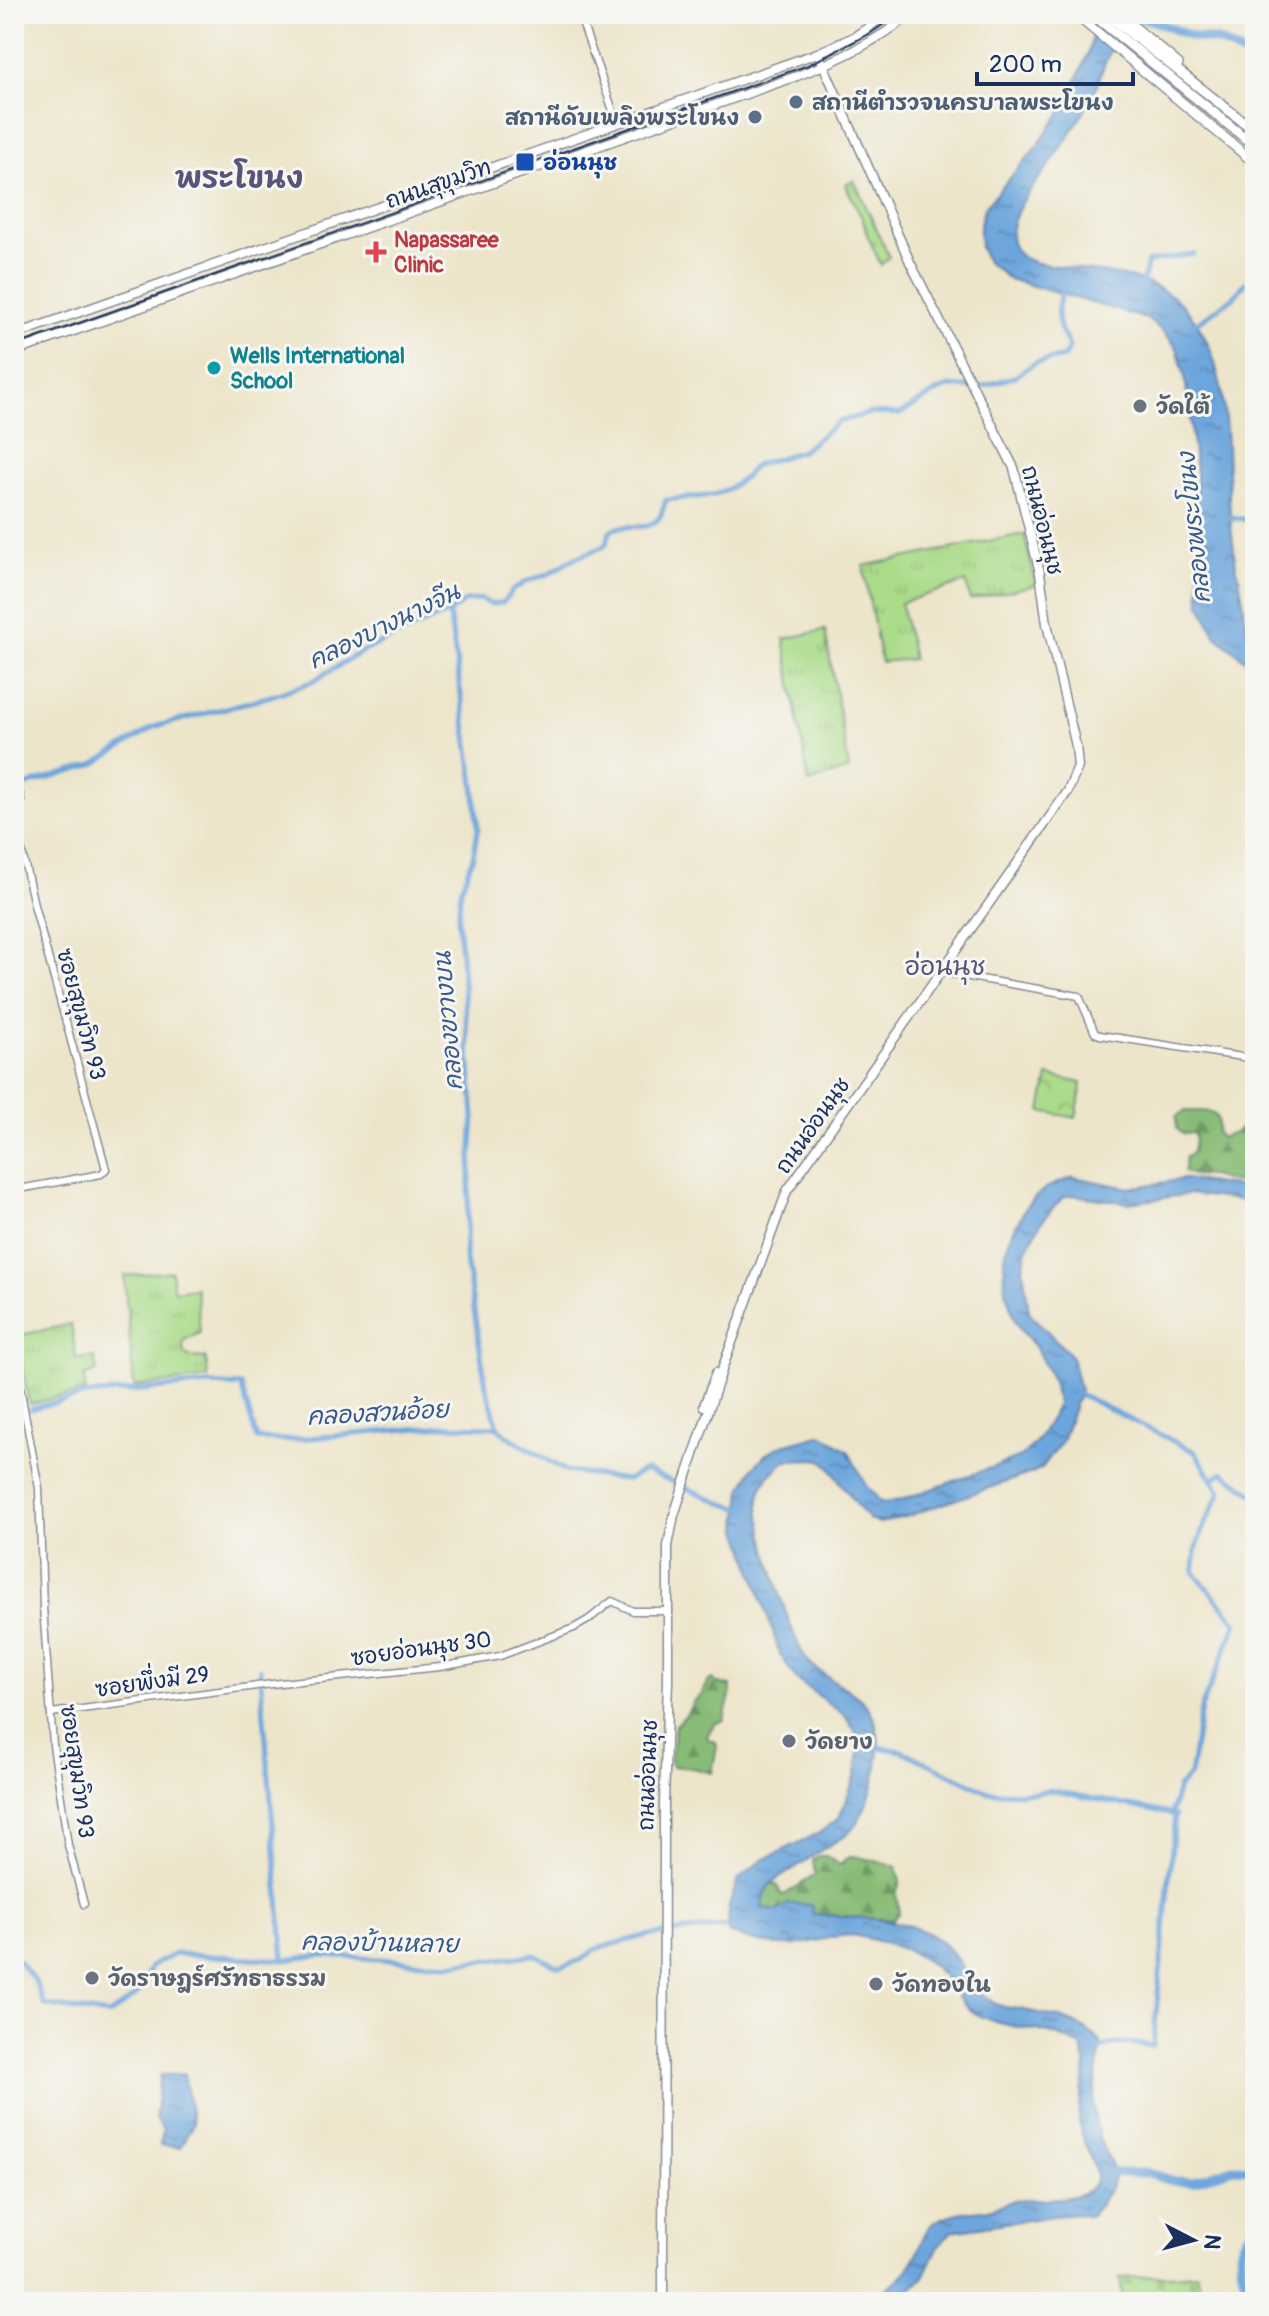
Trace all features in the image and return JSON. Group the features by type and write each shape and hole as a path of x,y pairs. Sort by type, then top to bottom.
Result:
{"highway":[{"path":"1075,14 1255,163"},
{"path":"1092,14 1255,146"},
{"path":"1106,14 1225,107"},
{"path":"1119,14 1255,131"}],"main road":[{"name":"ถนนสุขุมวิท","path":"14,335 817,54 861,33 888,14"},
{"name":"ถนนสุขุมวิท","path":"14,352 821,66 871,43 910,14"},
{"name":"ถนนอ่อนนุช","path":"661,2297 661,1924 666,1611 668,1546 678,1493 786,1194 1068,791 1078,767 1038,574 1012,469 908,263 817,54"},
{"path":"435,188 440,202"},
{"path":"66,317 72,332"}],"street":[{"path":"579,14 617,122"},
{"name":"ซอยสุขุมวิท 93","path":"14,1190 101,1174 106,1169 28,878 18,829 21,799 15,777"},
{"path":"939,972 1079,996 1095,1033 1100,1035 1255,1059"},
{"name":"ซอยสุขุมวิท 93","path":"14,1355 39,1488 43,1607 53,1745 66,1832 84,1904"},
{"name":"ซอยอ่อนนุช 30","path":"261,1685 413,1670 500,1656 574,1628 612,1601 633,1611 666,1611"},
{"name":"ซอยพึ่งมี 29","path":"51,1713 261,1685"}],"green space":[{"path":"854,180 889,257 881,265 845,184"},
{"path":"1024,534 1036,585 970,600 966,582 901,603 913,659 881,662 863,566"},
{"path":"825,630 849,769 809,783 784,639"},
{"path":"1048,1076 1082,1083 1076,1118 1041,1111"},
{"path":"1185,1111 1212,1113 1218,1122 1217,1133 1221,1138 1237,1132 1255,1113 1255,1138 1251,1145 1255,1157 1255,1184 1184,1172 1185,1158 1193,1152 1195,1139 1194,1133 1183,1134 1177,1129 1176,1116"},
{"path":"171,1271 174,1291 196,1288 200,1333 184,1340 183,1351 188,1357 206,1358 208,1378 134,1387 124,1276"},
{"path":"71,1324 76,1359 94,1357 97,1372 84,1377 86,1391 29,1404 16,1336"},
{"path":"712,1679 718,1684 731,1686 731,1691 724,1720 714,1724 707,1736 717,1746 712,1773 672,1766 675,1726"},
{"path":"826,1856 838,1864 854,1856 896,1866 900,1882 896,1895 899,1913 893,1920 813,1914 811,1906 777,1911 762,1908 770,1884 777,1885 784,1895 815,1875 813,1860"},
{"path":"1197,2273 1205,2302 1123,2302 1120,2278"}],"water":[{"path":"1099,14 1127,14 1096,89 1061,149 1022,203 1012,226 1011,237 1018,254 1032,262 1110,273 1156,287 1182,305 1198,326 1210,350 1223,403 1236,567 1248,634 1255,640 1255,668 1215,635 1200,602 1196,473 1185,377 1177,348 1164,332 1147,319 1009,279 987,262 980,247 979,229 984,208 1036,148 1066,105 1088,54"},
{"path":"1073,1177 1129,1188 1184,1179 1255,1186 1255,1202 1189,1194 1130,1203 1072,1195 1063,1197 1042,1221 1027,1249 1023,1268 1029,1312 1072,1357 1080,1391 1062,1441 1042,1468 880,1523 864,1514 826,1463 818,1459 786,1460 765,1482 760,1493 760,1513 769,1557 784,1608 801,1650 814,1667 866,1705 874,1718 879,1752 872,1790 857,1822 845,1836 770,1884 762,1908 777,1911 788,1904 811,1905 813,1914 887,1921 923,1931 951,1952 975,1985 994,2003 1066,2020 1085,2029 1101,2042 1094,2110 1100,2140 1114,2174 1109,2190 1090,2217 1076,2214 1053,2216 952,2231 938,2247 924,2277 912,2289 896,2302 872,2302 904,2274 928,2228 944,2217 1013,2201 1064,2198 1088,2191 1095,2183 1096,2172 1079,2117 1084,2055 1081,2046 1071,2041 978,2015 963,2003 935,1968 895,1946 845,1935 795,1945 778,1945 728,1933 729,1906 738,1880 761,1861 819,1833 839,1818 856,1775 859,1751 855,1730 844,1715 797,1680 780,1654 738,1526 742,1490 752,1469 766,1454 780,1446 822,1434 848,1451 867,1487 882,1503 901,1500 1021,1457 1036,1442 1057,1405 1054,1384 1035,1346 1014,1317 1005,1290 1004,1261 1009,1239 1027,1205 1045,1188"},
{"path":"184,2074 193,2124 180,2147 160,2145 163,2130 155,2119 160,2075"}],"waterway":[{"path":"1119,14 1151,20 1193,37 1218,41 1255,58"},
{"path":"1141,286 1148,262 1194,254"},
{"path":"1194,325 1234,297 1245,283"},
{"name":"คลองบางนางจีน","path":"14,791 93,765 154,727 312,682 361,652 449,612 466,601 481,599 490,604 503,602 513,590 527,581 603,547 610,531 654,523 666,500 714,495 730,488 755,465 802,451 838,422 870,413 900,414 949,387 981,387 1016,376 1035,363 1064,357 1069,348 1058,315 1063,291"},
{"path":"1224,516 1255,521"},
{"name":"คลองขวางบน","path":"449,612 478,828 473,857 461,889 458,919 474,1116 465,1254 486,1386 498,1427"},
{"name":"คลองสวนอ้อย","path":"31,1409 86,1395 209,1384 241,1386 257,1439 287,1440 444,1426 498,1427 566,1471 628,1480 642,1471 648,1471 721,1503 744,1509"},
{"path":"1075,1392 1195,1452 1221,1493 1199,1540 1194,1572 1237,1623 1201,1708 1190,1775 1178,1787 1171,1814"},
{"path":"1213,1480 1223,1472 1255,1495"},
{"path":"260,1668 284,1960"},
{"path":"873,1746 902,1751 988,1792 1034,1793 1050,1790 1175,1815 1153,2046 1117,2044 1096,2051"},
{"name":"คลองบ้านหลาย","path":"14,1958 35,1981 44,2005 109,2015 136,1995 151,1966 175,1954 286,1960 321,1955 450,1964 535,1955 560,1967 581,1960 596,1949 644,1936 730,1926"},
{"path":"1107,2173 1148,2173 1191,2182 1233,2168 1255,2169"},
{"path":"1254,2302 1240,2253 1247,2235 1255,2227"}],"railway":[{"path":"14,346 808,65 871,33 899,14"}],"place":[{"name":"สถานีตำรวจนครบาลพระโขนง","path":"796,102"},
{"name":"สถานีดับเพลิงพระโขนง","path":"755,117"},
{"name":"อ่อนนุช","path":"525,162"},
{"name":"Napassaree Clinic","path":"376,252"},
{"name":"Wells International School","path":"214,368"},
{"name":"วัดใต้","path":"1140,406"},
{"name":"วัดยาง","path":"789,1741"},
{"name":"วัดราษฎร์ศรัทธาธรรม","path":"92,1978"},
{"name":"วัดทองใน","path":"876,1984"}],"district":[{"name":"พระโขนง","path":"239,178"},
{"name":"อ่อนนุช","path":"945,966"}],"water label":[{"name":"คลองพระโขนง","path":"1194,528"}]}
